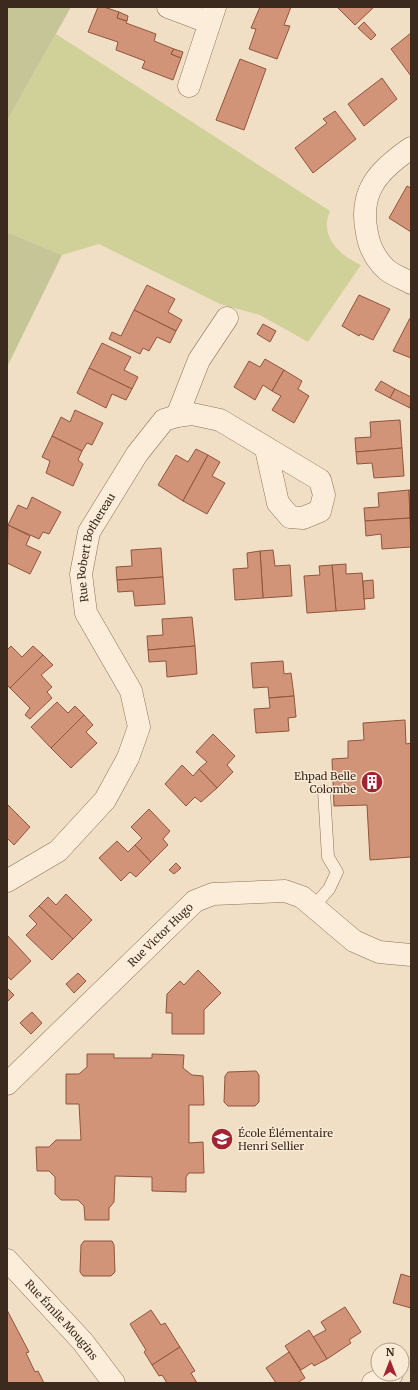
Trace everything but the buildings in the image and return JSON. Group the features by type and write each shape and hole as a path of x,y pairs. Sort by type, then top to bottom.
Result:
{"street":[{"path":"168,7 212,15 189,86"},
{"path":"411,148 393,161 375,181 365,200 364,220 370,246 387,270 411,283"},
{"path":"177,416 199,360 227,318"},
{"name":"Rue Robert Bothereau","path":"7,880 58,851 105,800 128,758 139,727 131,691 86,613 81,574 89,532 137,454 164,420 192,414 220,420 266,449"},
{"name":"Rue Victor Hugo","path":"7,1084 195,900 213,894 285,891 302,897 354,941 379,952 411,955"},
{"name":"Rue Émile Mougins","path":"7,1260 83,1342 114,1383"}],"lane":[{"path":"313,907 329,889 337,872 328,857 324,790"}],"green space":[{"path":"7,7 71,7 7,121"},
{"path":"56,34 330,211 327,220 327,229 333,244 345,256 361,265 308,342 260,315 220,304 99,244 62,255 7,232 7,121"},
{"path":"7,232 62,255 7,367"}],"place":[{"name":"Ehpad Belle Colombe","path":"372,782"},
{"name":"École Élémentaire Henri Sellier","path":"222,1139"}]}
